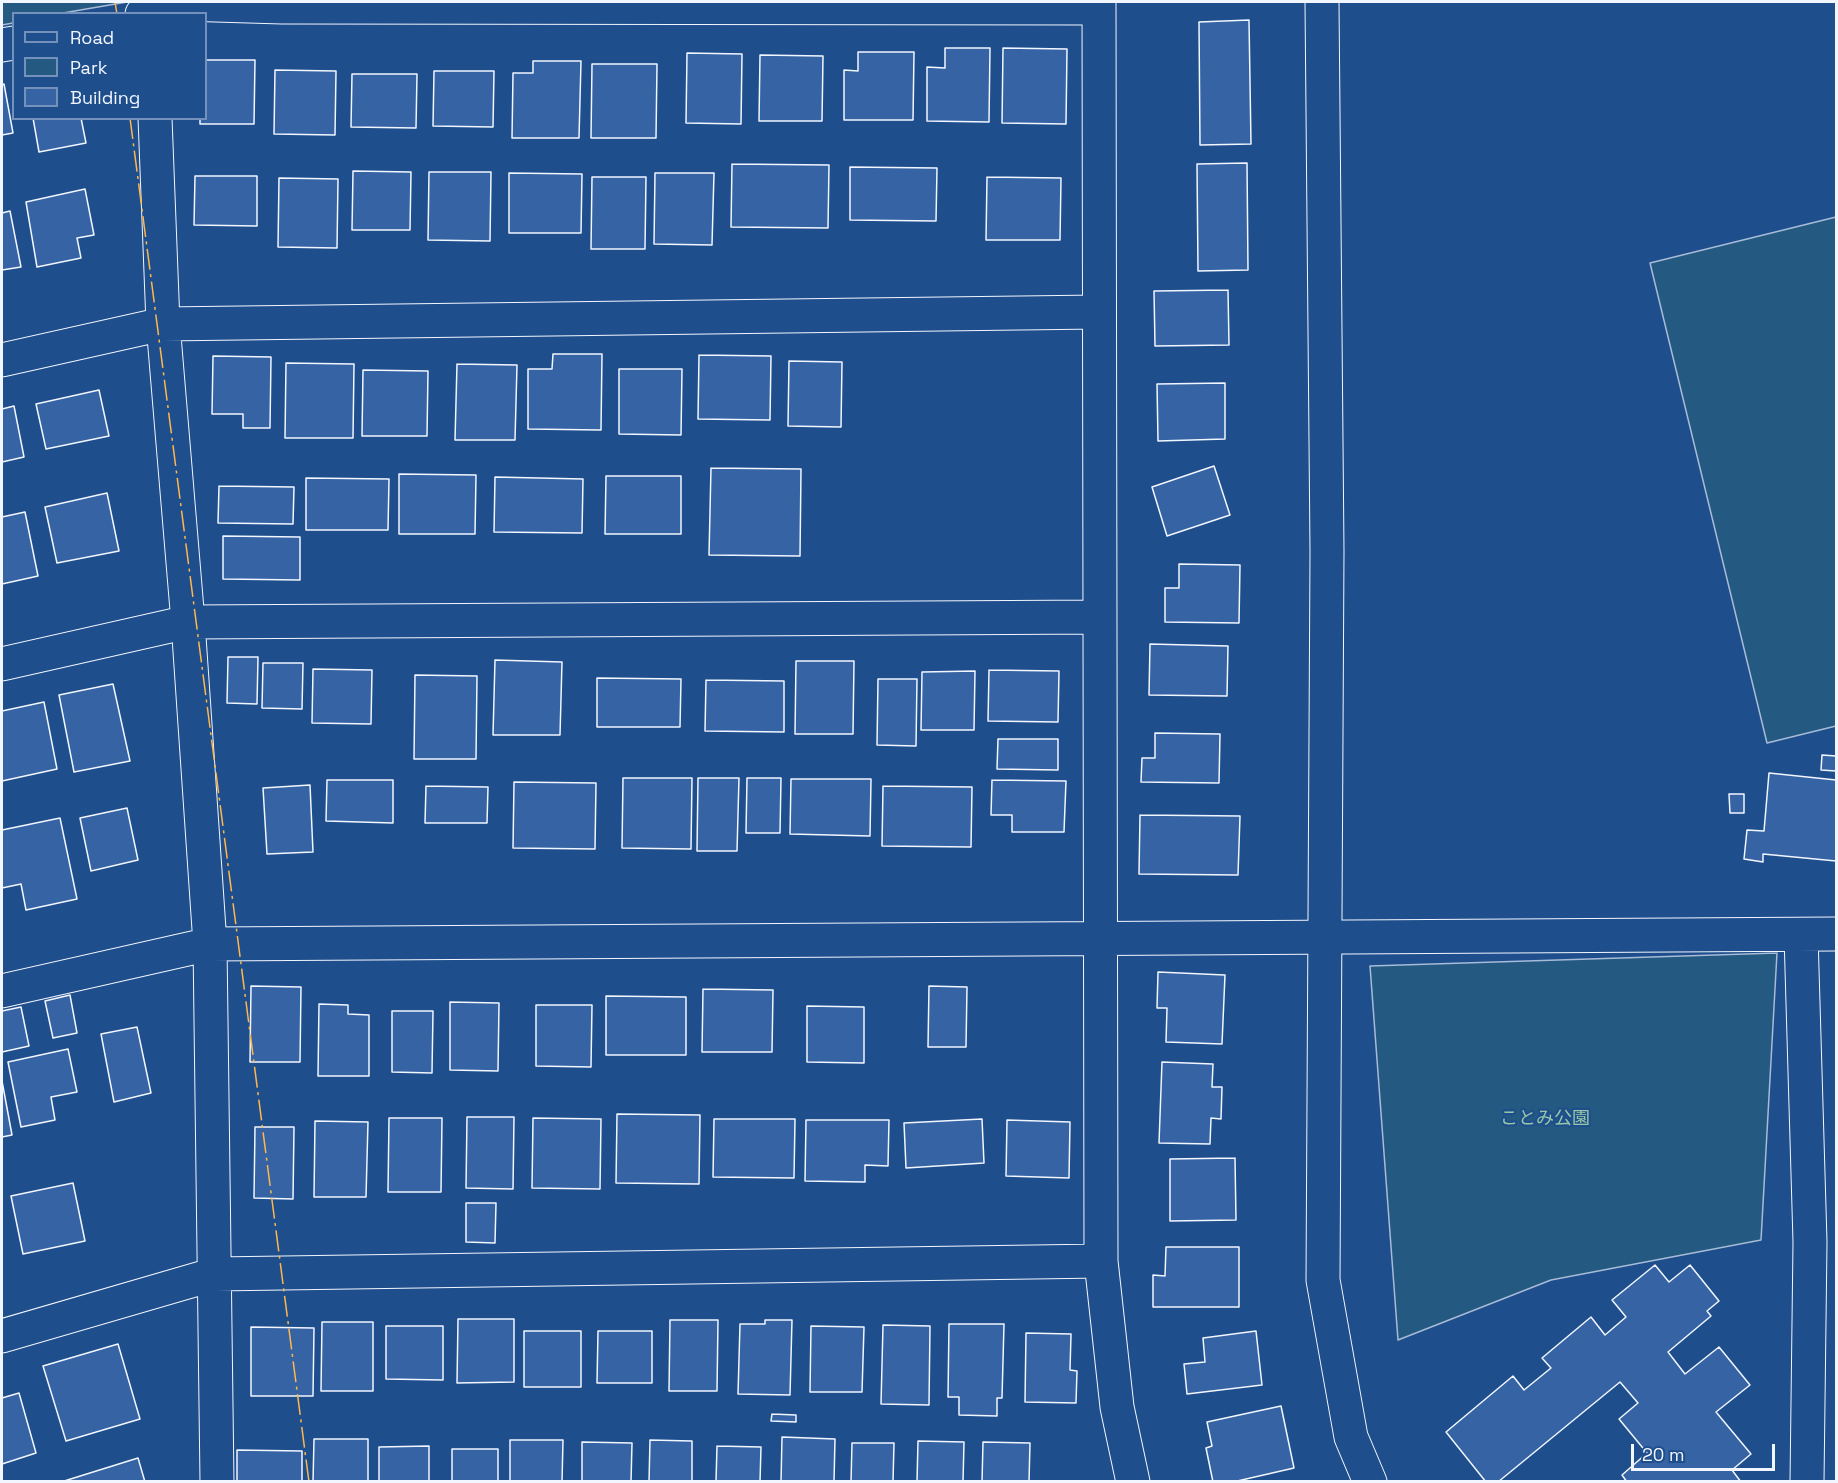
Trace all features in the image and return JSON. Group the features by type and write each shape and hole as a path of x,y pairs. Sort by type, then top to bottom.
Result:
{"street":[{"path":"1322,2 1327,551 1323,1280 1351,1437 1370,1482"},
{"path":"152,12 182,6 1099,5 1101,1261 1117,1407 1133,1482"},
{"path":"155,120 163,324 188,621 210,944 216,1482"},
{"path":"2,360 163,324 1098,312"},
{"path":"2,664 188,621 1100,617"},
{"path":"1801,934 1823,1242 1807,1482"},
{"path":"2,991 210,944 1836,934"},
{"path":"2,1336 214,1275 1101,1261"}],"green space":[{"path":"2,2 127,2 69,12 12,12 12,23 2,25"},
{"path":"1836,217 1836,726 1767,743 1650,263"},
{"name":"ことみ公園","path":"1777,953 1761,1240 1551,1280 1398,1340 1370,966"}],"building":[{"path":"1249,20 1251,144 1200,145 1199,22"},
{"path":"945,48 990,48 989,122 927,121 927,67 945,68"},
{"path":"1003,48 1067,49 1066,124 1002,123"},
{"path":"858,52 914,52 913,120 844,120 844,70 858,71"},
{"path":"687,53 742,54 741,124 686,123"},
{"path":"760,55 823,56 822,121 759,121"},
{"path":"207,60 255,60 254,124 200,124 200,120 207,120"},
{"path":"533,61 581,61 579,138 512,138 513,73 533,73"},
{"path":"592,64 657,64 656,138 591,138"},
{"path":"275,70 336,71 335,135 274,134"},
{"path":"434,71 494,71 493,127 433,126"},
{"path":"352,74 417,74 416,128 351,127"},
{"path":"4,84 13,133 2,135 2,85"},
{"path":"33,120 81,120 86,143 39,152"},
{"path":"1247,163 1248,270 1198,271 1197,164"},
{"path":"732,164 829,165 828,228 731,227"},
{"path":"850,167 937,168 936,221 850,220"},
{"path":"353,171 411,172 410,230 352,230"},
{"path":"429,172 491,172 490,241 428,240"},
{"path":"509,173 582,174 581,233 509,233"},
{"path":"655,173 714,173 712,245 654,244"},
{"path":"195,176 257,176 257,226 194,225"},
{"path":"592,177 646,177 645,249 591,249"},
{"path":"987,177 1061,178 1060,240 986,240"},
{"path":"279,178 338,179 337,248 278,247"},
{"path":"85,189 94,235 77,238 81,258 37,267 26,202"},
{"path":"10,211 21,267 2,270 2,213"},
{"path":"1228,290 1229,345 1155,346 1154,291"},
{"path":"553,354 602,354 601,430 528,429 528,369 552,369"},
{"path":"699,355 771,356 770,420 698,419"},
{"path":"213,356 271,357 270,428 243,428 243,414 212,414"},
{"path":"789,361 842,362 841,427 788,426"},
{"path":"286,363 354,364 353,438 285,438"},
{"path":"457,364 517,365 515,440 455,440"},
{"path":"619,369 682,369 681,435 619,434"},
{"path":"363,370 428,371 427,436 362,436"},
{"path":"1225,383 1225,439 1158,441 1157,384"},
{"path":"99,390 109,436 46,449 36,404"},
{"path":"14,406 24,457 2,462 2,409"},
{"path":"1214,466 1230,515 1167,536 1152,487"},
{"path":"711,468 801,469 800,556 709,555"},
{"path":"399,474 476,475 475,534 399,534"},
{"path":"606,476 681,476 681,534 605,534"},
{"path":"495,477 583,479 582,533 494,532"},
{"path":"306,478 389,479 388,530 306,530"},
{"path":"219,486 294,487 293,524 218,523"},
{"path":"107,493 119,551 57,563 45,507"},
{"path":"25,512 38,576 2,584 2,517"},
{"path":"223,536 300,537 300,580 223,579"},
{"path":"1179,564 1240,565 1239,623 1165,622 1165,588 1179,588"},
{"path":"1150,644 1228,646 1227,696 1149,695"},
{"path":"228,657 258,657 257,704 227,703"},
{"path":"495,660 562,662 560,735 493,735"},
{"path":"796,661 854,661 853,734 795,734"},
{"path":"263,663 303,663 302,709 262,708"},
{"path":"313,669 372,670 371,724 312,723"},
{"path":"989,670 1059,671 1058,722 988,721"},
{"path":"975,671 974,730 921,730 922,672"},
{"path":"415,675 477,676 476,759 414,759"},
{"path":"597,678 681,679 680,727 597,727"},
{"path":"878,679 917,679 916,746 877,745"},
{"path":"706,680 784,681 784,732 705,731"},
{"path":"113,684 130,761 74,772 59,695"},
{"path":"44,702 57,769 2,781 2,711"},
{"path":"1155,733 1220,734 1219,783 1141,782 1142,758 1155,758"},
{"path":"998,739 1058,739 1058,770 997,769"},
{"path":"1822,755 1836,756 1836,771 1821,770"},
{"path":"1769,773 1836,780 1836,861 1763,854 1763,862 1744,859 1747,830 1764,831"},
{"path":"623,778 692,778 691,849 622,848"},
{"path":"698,778 739,778 737,851 697,851"},
{"path":"747,778 781,778 780,833 746,833"},
{"path":"791,779 871,779 870,836 790,834"},
{"path":"327,780 393,780 393,823 326,821"},
{"path":"992,780 1066,781 1064,832 1012,832 1012,815 991,815"},
{"path":"514,782 596,783 595,849 513,848"},
{"path":"310,785 313,852 267,854 263,788"},
{"path":"426,786 488,787 487,823 425,823"},
{"path":"883,786 972,787 971,847 882,846"},
{"path":"1729,794 1744,794 1744,813 1730,813"},
{"path":"127,808 138,860 91,871 80,818"},
{"path":"1140,815 1240,816 1238,875 1139,874"},
{"path":"60,818 77,899 26,910 21,884 2,888 2,830"},
{"path":"1158,972 1225,975 1222,1044 1166,1042 1167,1008 1157,1008"},
{"path":"251,986 301,987 300,1062 250,1062"},
{"path":"929,986 967,987 966,1047 928,1047"},
{"path":"703,989 773,990 772,1052 702,1052"},
{"path":"70,995 77,1033 53,1038 45,1001"},
{"path":"606,996 686,997 686,1055 606,1055"},
{"path":"450,1002 499,1003 498,1071 450,1070"},
{"path":"319,1004 348,1005 348,1014 369,1015 369,1076 318,1076"},
{"path":"536,1005 592,1005 591,1067 536,1066"},
{"path":"807,1006 864,1007 864,1063 807,1062"},
{"path":"21,1007 29,1046 2,1052 2,1011"},
{"path":"392,1011 433,1011 432,1073 392,1072"},
{"path":"137,1027 151,1093 114,1102 101,1034"},
{"path":"68,1049 77,1092 51,1097 55,1120 21,1127 8,1062"},
{"path":"1162,1062 1213,1064 1212,1087 1222,1087 1221,1119 1211,1118 1210,1144 1159,1143"},
{"path":"2,1081 12,1135 2,1137"},
{"path":"617,1114 700,1115 699,1184 616,1183"},
{"path":"467,1117 514,1117 513,1189 466,1188"},
{"path":"389,1118 442,1118 441,1192 388,1192"},
{"path":"533,1118 601,1119 600,1189 532,1188"},
{"path":"714,1119 795,1119 794,1178 713,1177"},
{"path":"982,1119 984,1163 906,1168 904,1123"},
{"path":"806,1120 889,1120 888,1166 865,1165 865,1182 805,1181"},
{"path":"1007,1120 1070,1122 1069,1178 1006,1176"},
{"path":"315,1121 368,1122 366,1197 314,1197"},
{"path":"255,1127 294,1127 293,1199 254,1198"},
{"path":"1235,1158 1236,1220 1170,1221 1170,1159"},
{"path":"73,1183 85,1241 23,1254 11,1196"},
{"path":"466,1203 496,1203 495,1243 466,1242"},
{"path":"1166,1247 1239,1247 1239,1307 1153,1307 1153,1275 1165,1276"},
{"path":"1655,1265 1669,1282 1690,1265 1719,1301 1707,1311 1711,1316 1668,1352 1685,1374 1719,1347 1750,1385 1716,1412 1751,1454 1732,1470 1741,1482 1627,1482 1622,1475 1647,1453 1619,1419 1638,1403 1620,1382 1498,1482 1486,1482 1446,1432 1513,1376 1524,1390 1551,1368 1542,1358 1591,1317 1605,1335 1626,1317 1612,1300"},
{"path":"458,1319 514,1319 514,1382 457,1383"},
{"path":"670,1320 718,1320 717,1391 669,1391"},
{"path":"765,1320 792,1320 790,1395 738,1394 740,1324 765,1324"},
{"path":"322,1322 373,1322 373,1391 321,1391"},
{"path":"949,1324 1004,1324 1002,1398 997,1398 997,1416 959,1415 959,1397 948,1397"},
{"path":"883,1325 930,1326 929,1405 881,1404"},
{"path":"386,1326 443,1326 443,1380 386,1379"},
{"path":"811,1326 864,1327 862,1392 810,1392"},
{"path":"251,1327 314,1328 313,1396 251,1396"},
{"path":"524,1331 581,1331 581,1387 524,1387"},
{"path":"598,1331 652,1331 652,1383 597,1383"},
{"path":"1256,1331 1262,1385 1187,1394 1184,1364 1205,1362 1203,1338"},
{"path":"1026,1333 1071,1334 1070,1370 1077,1371 1076,1403 1025,1402"},
{"path":"118,1344 140,1419 66,1441 43,1366"},
{"path":"19,1393 36,1453 2,1464 2,1398"},
{"path":"1281,1406 1294,1468 1233,1482 1213,1482 1206,1448 1212,1446 1207,1422"},
{"path":"772,1414 796,1415 796,1422 771,1421"},
{"path":"782,1437 835,1439 834,1482 781,1482"},
{"path":"314,1439 368,1439 368,1482 313,1482"},
{"path":"510,1440 563,1440 562,1482 510,1482"},
{"path":"650,1440 692,1441 692,1482 649,1482"},
{"path":"918,1441 964,1442 963,1482 917,1482"},
{"path":"582,1442 632,1443 631,1482 582,1482"},
{"path":"983,1442 1030,1443 1029,1482 982,1482"},
{"path":"852,1443 894,1443 893,1482 851,1482"},
{"path":"429,1446 429,1482 379,1482 379,1447"},
{"path":"717,1446 761,1447 760,1482 716,1482"},
{"path":"452,1449 498,1449 498,1482 452,1482"},
{"path":"237,1450 302,1451 302,1482 237,1482"},
{"path":"138,1458 145,1482 61,1482"}],"power":[{"path":"115,2 117,12"},
{"path":"130,120 309,1482"}]}
